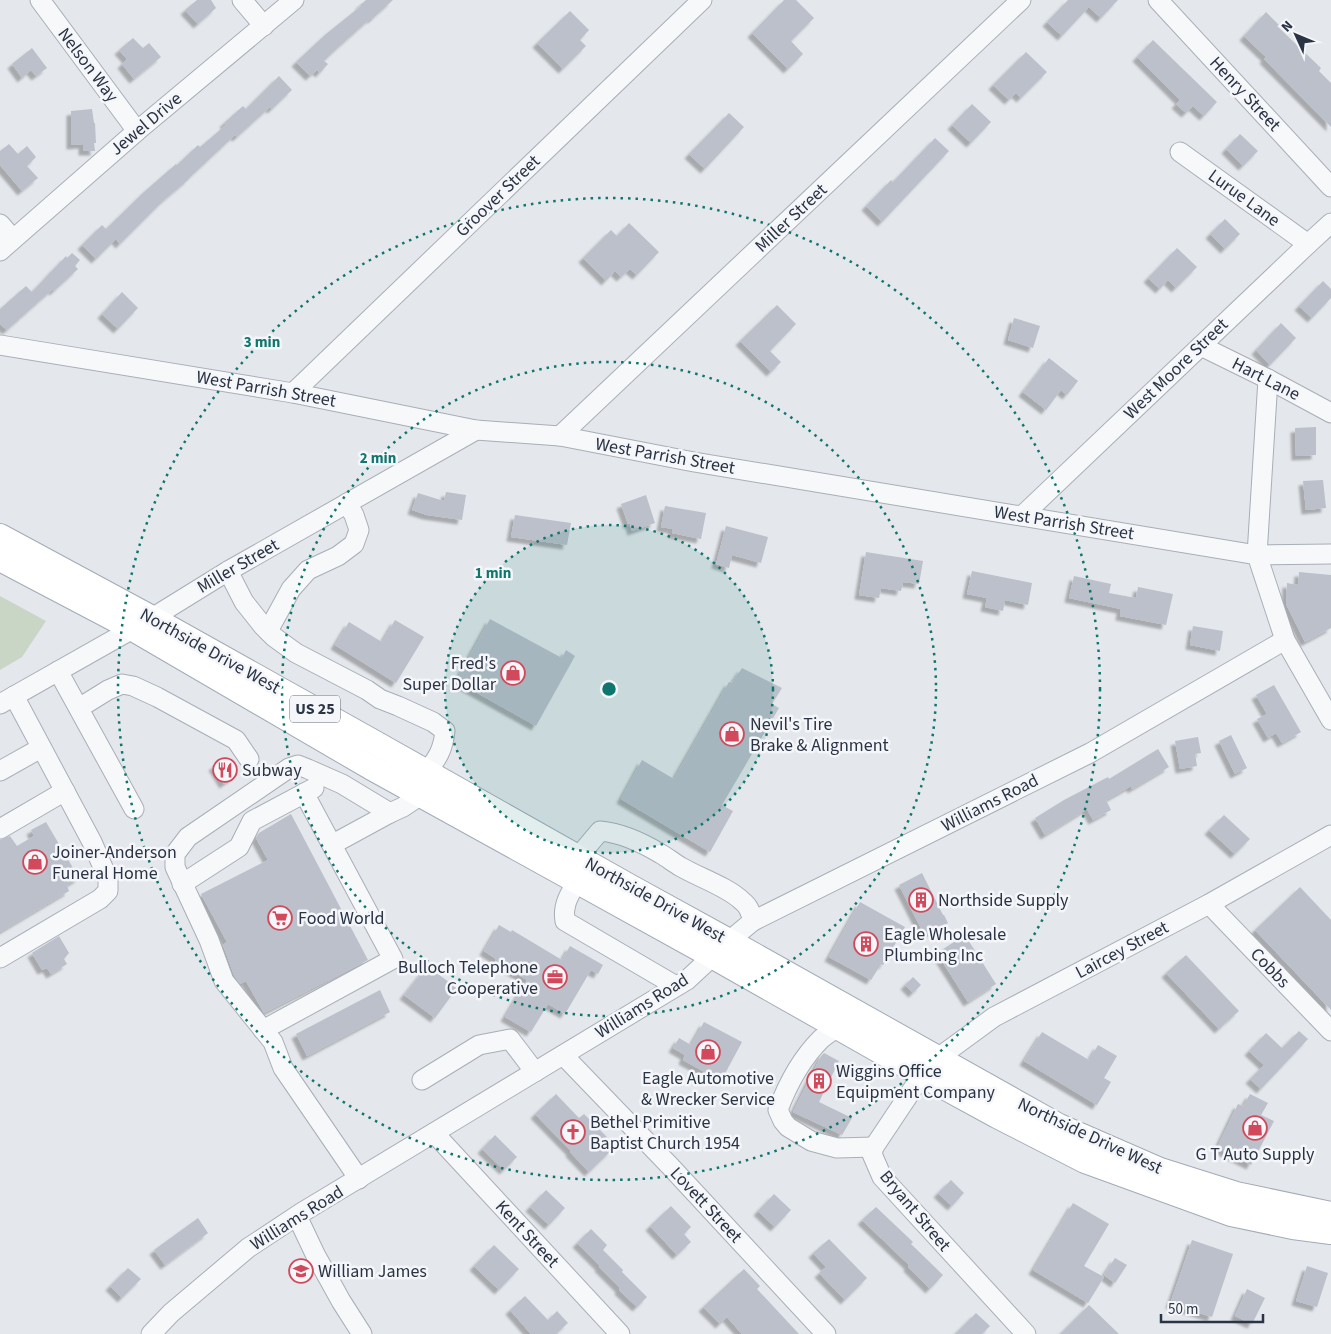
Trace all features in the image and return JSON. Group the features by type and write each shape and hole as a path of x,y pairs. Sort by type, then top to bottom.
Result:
{"main road":[{"name":"Northside Drive West","path":"0,536 362,762 577,881 720,948 938,1058 1059,1126 1160,1170 1236,1194 1331,1214"},
{"name":"Northside Drive West","path":"0,559 142,623 427,772 578,857 720,948 837,1027 997,1116 1085,1161 1231,1214 1293,1227 1331,1232"}],"street":[{"name":"Nelson Way","path":"40,0 137,131"},
{"path":"242,0 264,26"},
{"name":"Jewel Drive","path":"6,245 137,131 294,0"},
{"name":"Groover Street","path":"293,393 702,0"},
{"name":"Miller Street","path":"560,436 1021,0"},
{"name":"Henry Street","path":"1158,0 1331,187"},
{"name":"Lurue Lane","path":"1180,152 1308,244"},
{"name":"West Moore Street","path":"1022,516 1331,223"},
{"path":"0,224 6,245"},
{"name":"West Parrish Street","path":"0,345 293,393 476,430 560,436 694,462 1257,555 1331,554"},
{"name":"Hart Lane","path":"1201,346 1331,412"},
{"path":"1268,379 1257,555 1286,640 1331,720"},
{"name":"Miller Street","path":"7,700 142,623 228,571 476,430"},
{"path":"268,631 291,589 308,570 338,556 354,544 359,530 354,515 347,503"},
{"path":"228,571 244,602 274,637 296,653 367,690 380,699 433,722 445,731 444,745 427,772"},
{"name":"Williams Road","path":"152,1333 171,1313 248,1248 297,1216 687,980 720,948 753,921 1090,753 1286,640"},
{"path":"58,671 134,809"},
{"path":"79,708 108,690 122,684 133,686 236,740 249,759"},
{"path":"0,958 100,900 108,892 108,879 92,842 41,748 7,700"},
{"path":"0,771 41,748"},
{"path":"359,1179 283,1068 273,1042 224,981 209,940 174,867 175,854 188,837 289,768 298,765 342,784 390,813"},
{"path":"182,884 239,847 252,821 330,779"},
{"path":"0,829 65,791"},
{"path":"263,1030 394,959 304,793"},
{"path":"333,844 403,807 421,794"},
{"path":"578,857 600,831 612,832 637,841 680,867 742,900 750,910 753,921"},
{"name":"Laircey Street","path":"922,1075 938,1058 994,1017 1209,904 1331,835"},
{"path":"577,881 566,902 563,913 565,921 676,986"},
{"name":"Cobbs","path":"1209,904 1331,1031"},
{"path":"837,1027 823,1038 805,1057 783,1096 778,1110 788,1127 811,1141 836,1148 874,1148"},
{"path":"422,1080 479,1045 510,1039 535,1072"},
{"name":"Lovett Street","path":"563,1055 670,1166 826,1334"},
{"name":"Bryant Street","path":"922,1075 874,1148 872,1154 882,1177 1026,1334"},
{"name":"Kent Street","path":"434,1133 620,1334"},
{"path":"297,1216 315,1254 362,1334"}],"green space":[{"path":"0,596 46,621 22,657 0,670"}],"building":[{"path":"197,0 211,0 216,8 198,24 185,10"},
{"path":"366,0 393,0 324,61 328,64 320,73 317,70 310,76 296,62"},
{"path":"784,0 796,0 814,18 791,41 803,54 788,69 752,33"},
{"path":"1068,0 1118,0 1101,18 1089,7 1062,36 1047,22"},
{"path":"570,11 589,30 580,40 586,46 563,69 537,43"},
{"path":"1266,12 1279,25 1277,26 1321,68 1319,71 1331,83 1331,127 1244,36"},
{"path":"133,38 143,48 149,43 161,57 134,79 122,64 127,59 119,50"},
{"path":"1153,40 1217,102 1204,116 1193,106 1186,113 1176,104 1180,100 1137,57"},
{"path":"32,48 47,68 36,76 31,70 22,78 12,64"},
{"path":"1026,52 1047,72 1021,98 1016,93 1009,100 993,85"},
{"path":"279,76 292,90 237,137 235,135 164,200 120,244 116,239 96,259 82,245 102,225 106,229 176,164 226,125 224,123 243,106 246,109"},
{"path":"972,104 991,122 971,143 952,125"},
{"path":"92,109 95,123 95,151 83,151 83,144 71,145 71,111"},
{"path":"729,113 744,127 705,169 689,154"},
{"path":"1240,134 1258,151 1243,166 1226,149"},
{"path":"935,138 949,151 882,222 866,206 891,180 893,182"},
{"path":"9,144 18,154 27,146 36,157 27,166 38,178 22,191 0,165 0,151"},
{"path":"1225,219 1240,234 1225,249 1210,234"},
{"path":"629,223 659,252 637,275 630,269 621,277 615,271 606,281 583,258 611,230 617,236"},
{"path":"1177,248 1197,267 1176,288 1168,280 1160,289 1148,278"},
{"path":"72,253 80,260 75,266 78,269 7,330 0,324 0,309 26,286 32,292 66,256 67,258"},
{"path":"1323,281 1331,289 1331,298 1312,318 1299,306"},
{"path":"122,292 138,308 118,329 102,314"},
{"path":"777,305 796,324 770,351 781,362 771,372 740,341"},
{"path":"1014,318 1040,326 1033,348 1008,340"},
{"path":"1281,323 1296,338 1270,365 1256,350"},
{"path":"1049,358 1078,381 1067,395 1061,390 1046,410 1023,392"},
{"path":"1316,427 1316,455 1296,456 1295,428"},
{"path":"1323,480 1326,508 1306,510 1303,481"},
{"path":"446,492 466,495 462,520 427,515 412,510 418,493 444,501"},
{"path":"646,495 655,523 632,531 621,504"},
{"path":"665,506 706,513 701,539 672,533 673,529 661,527"},
{"path":"515,515 571,523 567,545 511,537"},
{"path":"726,526 768,537 761,563 732,555 729,568 716,564"},
{"path":"866,552 923,561 919,584 903,582 901,591 881,588 879,598 859,595"},
{"path":"972,571 1032,583 1028,605 1005,600 1003,611 985,607 987,598 967,594"},
{"path":"1299,572 1331,575 1331,628 1305,642 1286,604 1287,583 1298,585"},
{"path":"1074,576 1111,584 1109,593 1136,598 1138,587 1173,594 1166,625 1120,616 1121,609 1069,598"},
{"name":"Fred's Super Dollar","path":"490,619 562,658 566,650 575,656 536,726 456,681"},
{"path":"395,620 424,637 396,683 335,645 349,622 382,642"},
{"path":"1193,626 1223,631 1220,651 1190,645"},
{"name":"Nevil's Tire Brake & Alignment","path":"742,668 782,688 772,704 779,708 722,805 733,811 710,852 621,799 642,760 674,779 729,682 732,683"},
{"path":"1274,685 1301,732 1282,743 1276,733 1268,738 1257,719 1267,714 1256,695"},
{"path":"1231,735 1247,768 1235,774 1219,741"},
{"path":"1198,737 1201,753 1195,754 1197,766 1180,769 1175,741"},
{"path":"1158,749 1169,767 1132,789 1131,786 1106,800 1111,810 1093,820 1087,809 1045,835 1035,818 1064,800 1108,777 1109,779"},
{"name":"Subway","path":"226,758 237,775 224,784 213,766"},
{"name":"Food World","path":"291,814 368,960 264,1013 246,981 240,984 234,975 223,945 227,942 201,894 268,860 256,838 259,833"},
{"path":"1224,815 1250,839 1235,854 1209,830"},
{"name":"Joiner-Anderson Funeral Home","path":"46,822 79,878 67,885 69,891 0,932 0,840 10,836 17,846 34,836 31,830"},
{"name":"Northside Supply","path":"922,873 948,923 925,936 899,885"},
{"path":"1300,887 1331,920 1331,1010 1255,930"},
{"name":"Eagle Wholesale Plumbing Inc","path":"860,902 905,927 883,965 881,964 871,980 829,957"},
{"name":"Bulloch Telephone Cooperative","path":"499,925 511,932 512,930 562,960 570,946 603,965 598,974 591,970 565,1014 548,1004 531,1032 505,1017 527,980 495,961 496,959 484,951"},
{"path":"965,935 996,984 968,1002 937,953"},
{"path":"59,936 69,953 64,959 67,964 51,974 47,968 42,970 32,953"},
{"path":"1186,955 1239,1011 1219,1029 1166,973"},
{"path":"427,966 457,988 435,1018 404,995"},
{"path":"913,977 921,985 913,993 905,985"},
{"path":"380,990 390,1012 307,1056 296,1034"},
{"name":"Eagle Automotive & Wrecker Service","path":"704,1022 742,1042 721,1081 683,1060 685,1055 673,1048 679,1038 691,1045"},
{"path":"1299,1031 1308,1039 1261,1089 1250,1079 1264,1065 1249,1051 1266,1033 1282,1048"},
{"path":"1042,1032 1089,1060 1098,1045 1117,1056 1104,1078 1111,1082 1097,1105 1024,1061"},
{"name":"Wiggins Office Equipment Company","path":"824,1053 839,1061 819,1102 852,1118 842,1135 793,1112"},
{"name":"Bethel Primitive Baptist Church 1954","path":"556,1094 579,1118 584,1114 607,1137 602,1142 611,1151 589,1172 535,1114"},
{"name":"G T Auto Supply","path":"1250,1094 1268,1103 1261,1115 1274,1121 1251,1165 1217,1148 1238,1104 1243,1106"},
{"path":"495,1135 517,1157 504,1170 482,1149"},
{"path":"951,1180 964,1193 952,1206 938,1193"},
{"path":"546,1190 565,1208 549,1225 530,1207"},
{"path":"774,1194 791,1210 775,1227 758,1211"},
{"path":"1073,1203 1109,1224 1084,1266 1104,1277 1088,1303 1033,1270"},
{"path":"671,1206 691,1227 684,1234 691,1242 677,1255 650,1226"},
{"path":"876,1207 913,1242 911,1244 943,1275 930,1289 908,1267 909,1265 862,1220"},
{"path":"198,1218 208,1233 165,1265 154,1250"},
{"path":"591,1229 607,1245 603,1250 647,1297 637,1307 619,1290 620,1288 577,1243"},
{"path":"829,1239 867,1278 845,1300 819,1273 826,1267 813,1253"},
{"path":"1192,1240 1233,1254 1212,1317 1170,1304"},
{"path":"494,1245 519,1269 499,1290 474,1266"},
{"path":"1115,1258 1127,1265 1115,1283 1104,1275"},
{"path":"1307,1266 1328,1273 1317,1307 1296,1301"},
{"path":"128,1268 141,1279 122,1298 110,1286"},
{"path":"744,1269 760,1286 757,1289 799,1334 742,1334 727,1317 720,1324 703,1307"},
{"path":"1247,1289 1265,1298 1252,1324 1235,1316"},
{"path":"525,1296 548,1320 557,1311 568,1323 556,1334 531,1334 510,1310"},
{"path":"1089,1305 1119,1334 1060,1334"},
{"path":"976,1313 990,1326 982,1334 955,1334"}],"place":[{"name":"Fred's Super Dollar","path":"513,673"},
{"name":"Nevil's Tire Brake & Alignment","path":"732,734"},
{"name":"Subway","path":"225,770"},
{"name":"Joiner-Anderson Funeral Home","path":"35,862"},
{"name":"Northside Supply","path":"921,900"},
{"name":"Food World","path":"280,918"},
{"name":"Eagle Wholesale Plumbing Inc","path":"866,944"},
{"name":"Bulloch Telephone Cooperative","path":"555,977"},
{"name":"Eagle Automotive & Wrecker Service","path":"708,1052"},
{"name":"Wiggins Office Equipment Company","path":"819,1081"},
{"name":"G T Auto Supply","path":"1255,1128"},
{"name":"Bethel Primitive Baptist Church 1954","path":"573,1132"},
{"name":"William James","path":"301,1271"}]}
